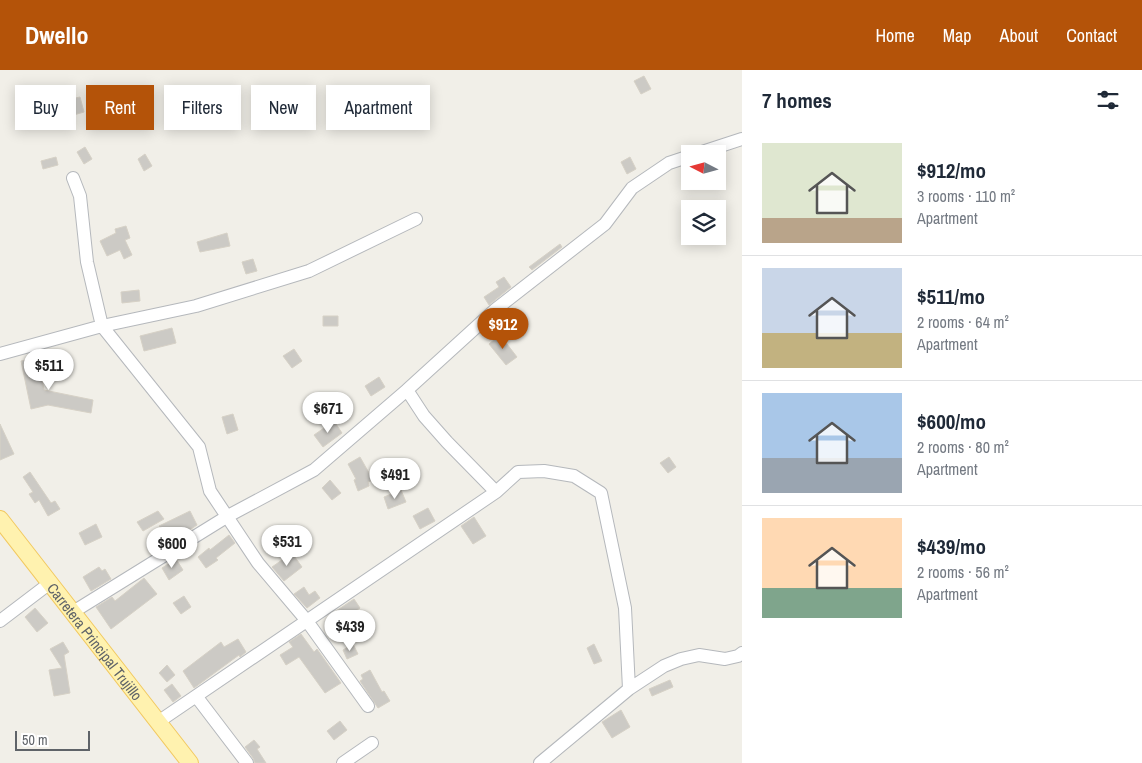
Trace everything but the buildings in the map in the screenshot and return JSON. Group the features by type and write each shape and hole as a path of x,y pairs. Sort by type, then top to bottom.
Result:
{"main road":[{"name":"Carretera Principal Trujillo","path":"0,519 190,763"}],"street":[{"path":"724,145 742,139"},
{"path":"73,612 228,516 314,470 407,390 496,308 605,224 632,188 669,163 681,159"},
{"path":"73,178 80,196 87,262 102,326 199,447 210,491 258,563 307,621 368,706"},
{"path":"0,354 102,326 196,306 309,271 416,219"},
{"path":"407,390 424,416 496,492"},
{"path":"158,722 496,492 518,472 544,471 574,476 601,492 625,608 630,689"},
{"path":"0,621 50,583"},
{"path":"540,763 630,689 664,666 681,659 699,655 725,658 738,656 742,653"},
{"path":"196,696 247,763"},
{"path":"343,763 372,743"}]}
